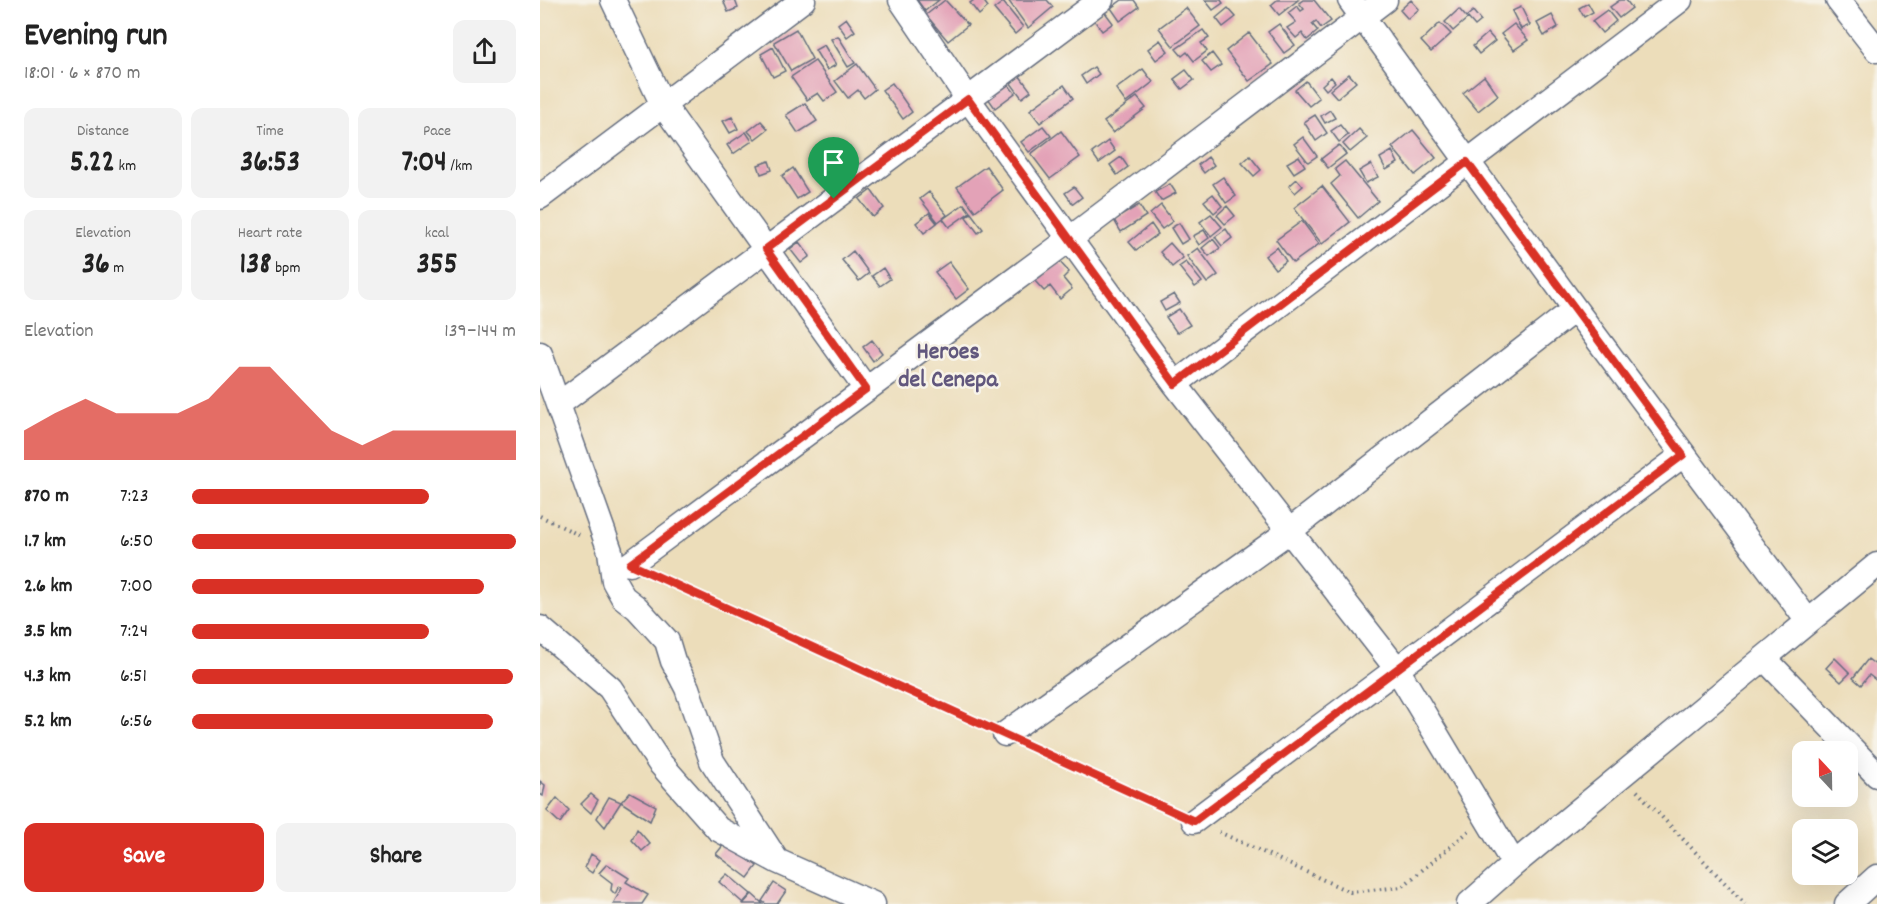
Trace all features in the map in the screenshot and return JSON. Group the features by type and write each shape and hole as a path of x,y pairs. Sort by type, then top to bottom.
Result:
{"street":[{"path":"613,0 663,105 866,389"},
{"path":"540,197 803,0"},
{"path":"901,0 968,99 1175,384 1288,532 1397,669 1514,864"},
{"path":"559,404 1101,0"},
{"path":"630,564 1070,239 1356,9 1385,0"},
{"path":"1175,384 1680,0"},
{"path":"1838,0 1877,50"},
{"path":"1356,9 1575,309 1808,621"},
{"path":"1005,734 1288,532 1575,309"},
{"path":"540,354 610,550 614,581 623,597 637,608 667,641 673,661 687,688 711,761 777,861"},
{"path":"1194,821 1683,455"},
{"path":"1469,904 1514,864 1877,565"},
{"path":"540,628 610,688 659,762 718,829 777,861 873,904"},
{"path":"1764,658 1877,775"},
{"path":"1847,904 1877,877"}],"path":[{"path":"540,516 610,550"},
{"path":"630,564 1350,892 1402,887 1486,818"},
{"path":"1622,776 1745,904"}],"building":[{"path":"723,0 735,0 738,8 728,12"},
{"path":"917,0 939,0 925,11"},
{"path":"945,0 968,25 948,41 926,15"},
{"path":"974,0 983,0 988,7 979,15 970,3"},
{"path":"1008,0 1047,0 1053,7 1028,28"},
{"path":"1122,0 1134,0 1139,7 1120,21 1111,8"},
{"path":"1205,0 1221,0 1223,3 1213,10"},
{"path":"1277,0 1298,0 1279,15 1271,5"},
{"path":"1303,0 1314,0 1331,21 1321,28 1316,21 1312,24 1318,31 1307,40 1302,33 1296,38 1287,28 1296,22 1288,13 1297,6 1301,11 1304,9 1299,3"},
{"path":"1411,0 1419,9 1408,19 1400,10"},
{"path":"1620,0 1626,0 1632,8 1619,18 1610,7"},
{"path":"1003,2 1023,27 1015,34 994,9"},
{"path":"1588,3 1593,12 1584,17 1579,8"},
{"path":"1521,7 1530,25 1521,29 1512,11"},
{"path":"1186,8 1200,26 1173,46 1159,28"},
{"path":"1228,8 1236,17 1223,27 1216,18"},
{"path":"1459,9 1466,17 1473,11 1481,21 1475,26 1468,18 1453,31 1445,22"},
{"path":"1607,10 1616,21 1602,33 1592,21"},
{"path":"1104,11 1113,23 1102,31 1093,19"},
{"path":"1552,15 1558,27 1544,36 1537,23"},
{"path":"846,18 855,31 847,37 838,24"},
{"path":"1440,23 1451,34 1431,52 1421,41"},
{"path":"1279,24 1295,45 1284,53 1268,32"},
{"path":"1514,24 1528,40 1514,50 1501,34"},
{"path":"796,29 812,59 791,71 774,42"},
{"path":"1203,30 1209,38 1201,43 1207,51 1194,61 1187,52 1182,56 1176,49"},
{"path":"1249,33 1273,64 1249,81 1226,51"},
{"path":"1488,33 1495,41 1479,54 1473,46"},
{"path":"838,36 855,63 848,67 831,39"},
{"path":"1160,40 1168,51 1156,60 1148,49"},
{"path":"824,45 836,65 827,70 815,50"},
{"path":"773,47 785,71 773,77 761,54"},
{"path":"1212,53 1221,65 1211,72 1202,61"},
{"path":"815,61 837,92 824,101 818,93 807,100 791,77"},
{"path":"857,64 875,89 864,98 858,90 848,98 835,81"},
{"path":"1094,67 1099,74 1086,84 1081,76"},
{"path":"1143,69 1153,82 1126,103 1116,89"},
{"path":"1186,70 1194,80 1182,89 1174,79"},
{"path":"1349,74 1356,82 1337,98 1330,90"},
{"path":"1019,75 1031,91 1022,98 1010,82"},
{"path":"1484,76 1498,95 1478,111 1463,93"},
{"path":"1331,77 1335,82 1326,90 1322,85"},
{"path":"1306,81 1319,98 1309,106 1295,90"},
{"path":"892,83 912,112 903,119 882,90"},
{"path":"1007,83 1015,93 995,108 988,98"},
{"path":"1064,85 1073,98 1040,123 1030,110"},
{"path":"1137,97 1146,108 1113,133 1104,122"},
{"path":"805,103 817,121 798,133 786,115"},
{"path":"1330,110 1335,118 1325,123 1321,116"},
{"path":"1315,115 1327,133 1316,141 1304,122"},
{"path":"732,117 738,129 730,133 723,121"},
{"path":"761,121 768,129 755,139 748,131"},
{"path":"1340,125 1348,135 1339,142 1331,131"},
{"path":"1043,126 1051,136 1029,152 1021,142"},
{"path":"1359,129 1367,138 1350,152 1343,144"},
{"path":"1413,130 1436,158 1415,175 1392,147"},
{"path":"1061,131 1080,157 1050,179 1031,154"},
{"path":"746,132 752,141 733,154 727,145"},
{"path":"1303,137 1317,156 1308,162 1294,144"},
{"path":"1108,141 1115,151 1099,163 1092,153"},
{"path":"1339,145 1346,154 1328,168 1321,159"},
{"path":"1392,151 1398,163 1386,170 1380,158"},
{"path":"833,156 837,163 828,169 824,162"},
{"path":"1250,156 1261,170 1254,176 1242,163"},
{"path":"1299,156 1305,166 1294,173 1287,163"},
{"path":"1121,157 1128,167 1117,175 1110,165"},
{"path":"1208,157 1214,165 1204,173 1198,165"},
{"path":"769,161 772,170 761,174 758,165"},
{"path":"1345,161 1378,201 1358,218 1331,184 1340,176 1335,169"},
{"path":"1371,164 1378,177 1366,183 1359,171"},
{"path":"986,166 1003,190 975,211 957,187"},
{"path":"793,168 808,192 797,199 782,176"},
{"path":"1223,177 1236,196 1226,203 1213,184"},
{"path":"1297,179 1303,186 1295,193 1289,186"},
{"path":"1170,184 1176,193 1161,201 1155,192"},
{"path":"1322,186 1350,222 1322,244 1294,208"},
{"path":"1074,187 1082,197 1073,204 1065,193"},
{"path":"871,190 884,208 873,217 859,199"},
{"path":"929,192 947,215 938,222 920,199"},
{"path":"1213,194 1222,206 1214,213 1204,201"},
{"path":"964,204 970,212 949,227 943,219"},
{"path":"1139,205 1146,216 1121,232 1114,220"},
{"path":"1161,205 1173,221 1162,229 1150,214"},
{"path":"1227,206 1235,216 1225,224 1217,215"},
{"path":"929,213 937,223 924,233 916,223"},
{"path":"971,213 983,229 978,233 966,217"},
{"path":"1211,214 1222,227 1211,236 1200,222"},
{"path":"1302,221 1319,244 1293,263 1276,240"},
{"path":"1179,223 1189,239 1181,244 1171,228"},
{"path":"1151,224 1158,234 1136,250 1129,242"},
{"path":"1226,229 1232,238 1222,246 1215,237"},
{"path":"1204,230 1209,238 1199,245 1193,236"},
{"path":"1213,239 1220,248 1209,256 1202,248"},
{"path":"799,242 810,256 801,263 790,249"},
{"path":"1170,243 1183,258 1172,267 1160,252"},
{"path":"1277,247 1286,261 1275,269 1265,256"},
{"path":"1198,248 1218,275 1207,283 1187,256"},
{"path":"853,251 869,273 859,281 842,260"},
{"path":"1059,261 1069,272 1063,278 1072,289 1060,299 1050,286 1044,291 1035,281"},
{"path":"949,262 969,289 956,299 935,272"},
{"path":"1186,262 1202,282 1195,287 1179,267"},
{"path":"883,268 890,279 880,286 872,276"},
{"path":"1174,294 1180,303 1165,311 1160,302"},
{"path":"1179,309 1190,325 1177,333 1166,317"},
{"path":"872,340 882,353 873,361 863,347"},
{"path":"1835,658 1850,673 1841,682 1826,668"},
{"path":"1868,659 1877,666 1877,681 1869,675 1861,685 1853,678"},
{"path":"540,781 545,785 543,796 540,794"},
{"path":"630,792 656,806 650,821 621,802"},
{"path":"591,794 598,800 591,813 581,804"},
{"path":"609,797 621,802 605,827 597,818"},
{"path":"557,798 569,810 560,823 547,811"},
{"path":"637,829 650,844 642,851 632,840"},
{"path":"725,843 757,866 748,878 716,854"},
{"path":"591,854 600,860 592,873 585,868"},
{"path":"607,864 629,878 626,882 648,895 642,904 613,904 622,888 619,886 615,894 611,890 612,883 599,873"},
{"path":"727,874 751,894 743,903 719,882"},
{"path":"774,883 786,891 777,904 766,904 762,901"},
{"path":"752,894 763,904 743,904"}],"district":[{"name":"Heroes del Cenepa","path":"948,367"}],"route":[{"path":"968,99 1175,384 1467,162 1683,455 1194,821 630,564 866,389 766,249 834,199 968,99"}]}
